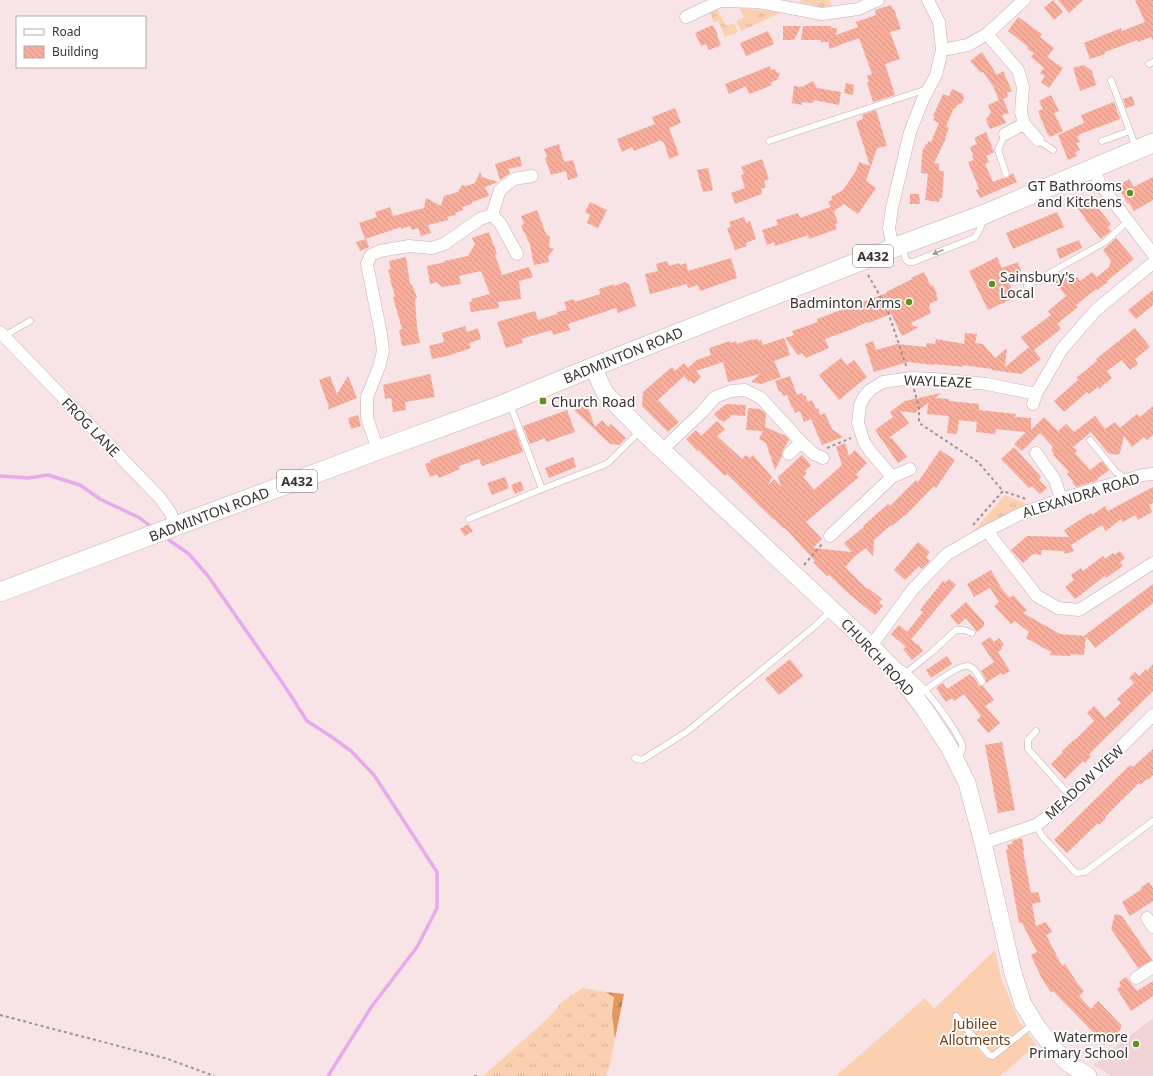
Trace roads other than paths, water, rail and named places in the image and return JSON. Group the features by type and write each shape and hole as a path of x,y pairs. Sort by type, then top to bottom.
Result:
{"main road":[{"name":"BADMINTON ROAD","path":"0,592 509,402 593,367 897,247 985,214 1145,146"}],"street":[{"path":"686,17 720,0 758,1 822,14 858,9 878,0"},
{"path":"897,247 889,228 892,208 910,132 923,99 936,75 942,50 939,22 928,0"},
{"path":"942,50 968,45 987,34 1024,0"},
{"path":"987,34 1018,70 1023,87 1021,112 1024,124 1038,140"},
{"path":"1005,134 1024,124"},
{"path":"1093,168 1100,184 1153,254"},
{"path":"492,216 500,190 514,179 532,176"},
{"path":"492,216 500,223 517,254"},
{"path":"378,450 367,418 367,397 383,351 367,264 371,254 380,250 409,246 432,248 444,244 480,220 492,216"},
{"name":"WAYLEAZE","path":"892,477 864,442 858,423 860,406 864,397 870,390 884,382 911,378 935,379 987,384 1035,399 1062,349 1091,315 1153,262"},
{"name":"FROG LANE","path":"2,334 160,498 170,512 176,526"},
{"name":"CHURCH ROAD","path":"593,367 605,393 662,450 871,646 898,674 925,710 949,747 967,783 983,843 1012,973 1023,1004 1034,1023 1054,1048 1068,1063 1084,1075"},
{"path":"662,450 702,412 715,397 731,391 745,390 761,398 801,442 819,456"},
{"path":"789,454 801,442"},
{"path":"1036,453 1055,480 1061,499"},
{"path":"830,536 892,477 910,469"},
{"name":"ALEXANDRA ROAD","path":"871,646 913,588 947,554 1018,515 1061,499 1153,474"},
{"path":"987,531 1037,596 1058,608 1079,610 1152,564"},
{"name":"MEADOW VIEW","path":"983,843 1036,825 1047,817 1070,797 1153,715"},
{"path":"1136,978 1153,966"}],"lane":[{"path":"1111,80 1130,131 1145,146"},
{"path":"769,141 929,88"},
{"path":"1102,141 1130,131"},
{"path":"1005,134 998,150 1006,174"},
{"path":"1038,140 1053,150"},
{"path":"897,247 906,260 913,262 977,236 985,214"},
{"path":"1026,286 1105,242 1128,221"},
{"path":"2,334 30,321"},
{"path":"509,402 542,489"},
{"path":"469,519 604,465 642,430"},
{"path":"1090,440 1116,472 1128,480"},
{"path":"635,758 642,760 688,731 833,610"},
{"path":"907,672 956,630 964,630 972,633"},
{"path":"888,664 892,663 897,665 907,672 940,710 963,747 962,752 956,760"},
{"path":"924,691 950,673 965,666 969,666 975,671 982,682"},
{"path":"1036,731 1028,740 1028,749 1070,797"},
{"path":"1036,825 1042,836 1076,873 1085,872 1153,821"},
{"path":"956,1016 991,1056 993,1056 1034,1023"}],"waterway":[{"path":"0,476 28,478 48,475 80,485 100,499 140,518 150,526"},
{"path":"169,540 189,554 208,576 286,688 307,721 351,751 374,775 437,872 437,908 417,947 372,1006 328,1076"}],"place":[{"name":"GT Bathrooms and Kitchens","path":"1130,193"},
{"name":"Sainsbury's Local","path":"992,284"},
{"name":"Badminton Arms","path":"909,302"},
{"name":"Church Road","path":"543,401"},
{"name":"Watermore Primary School","path":"1136,1044"}],"park label":[{"name":"Jubilee Allotments","path":"975,1032"}]}
